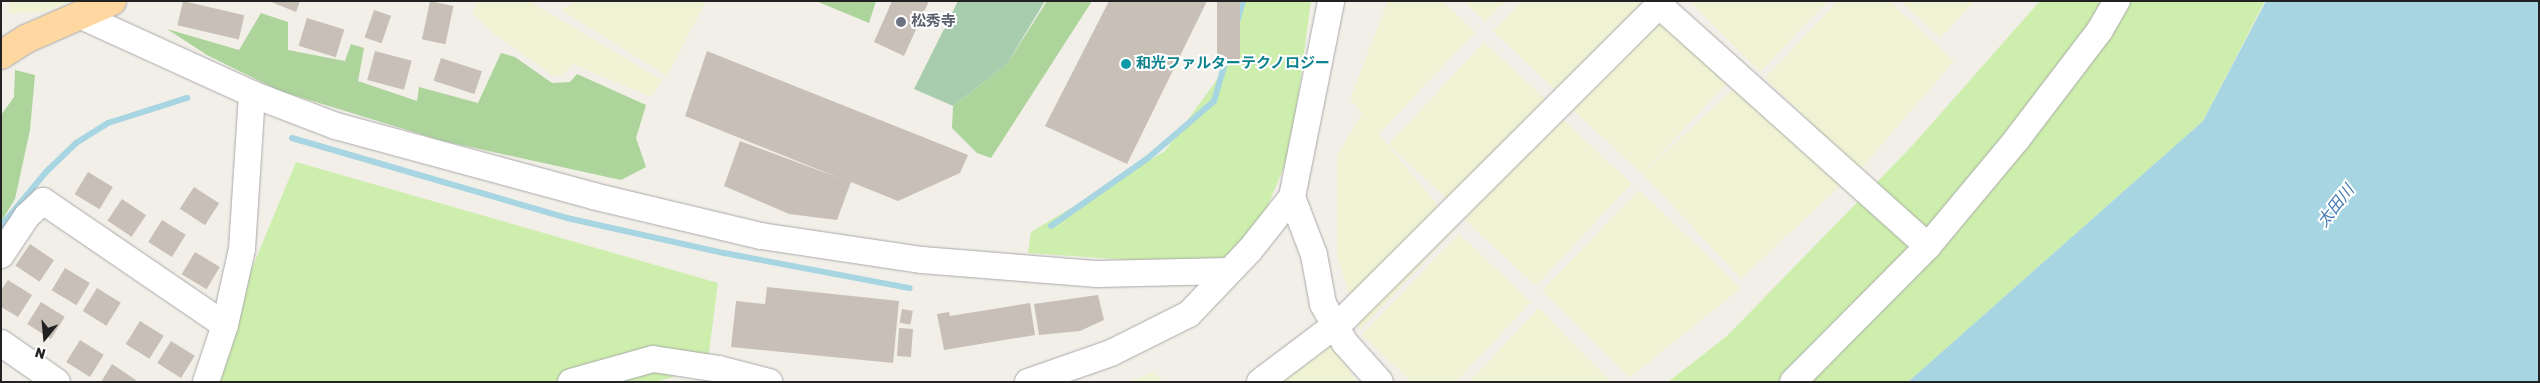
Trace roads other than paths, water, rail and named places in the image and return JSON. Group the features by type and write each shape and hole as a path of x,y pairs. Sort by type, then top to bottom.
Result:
{"main road":[{"path":"1,55 13,38 79,15 112,1"}],"street":[{"path":"1028,382 1112,354 1189,314 1292,197 1331,1"},
{"path":"1793,382 1928,246 2017,139 2100,30 2117,1"},
{"path":"1260,382 1334,327 1661,3 1928,246"},
{"path":"79,15 252,94 336,126 593,196 761,236 922,260 1097,274 1228,271"},
{"path":"206,382 225,325 242,250 252,94"},
{"path":"1292,197 1314,254 1323,304 1334,327 1380,382"},
{"path":"1,255 27,216 43,201 225,325"},
{"path":"1,343 57,382"},
{"path":"571,382 653,359 719,369 769,382"}],"water":[{"name":"太田川","path":"2266,1 2539,1 2539,382 1908,382 2203,121"}],"waterway":[{"path":"1051,226 1148,158 1214,101 1243,1"},
{"path":"1,226 46,172 76,143 108,123 187,98"},
{"path":"292,138 567,218 724,253 910,288"}],"place":[{"name":"松秀寺","path":"901,22"},
{"name":"和光ファルターテクノロジー","path":"1126,64"}]}
